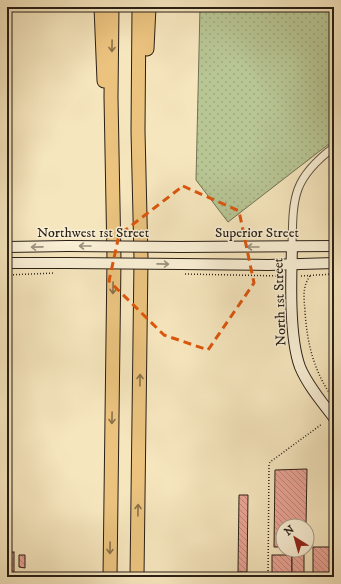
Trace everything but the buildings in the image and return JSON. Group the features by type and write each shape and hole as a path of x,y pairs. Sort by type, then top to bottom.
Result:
{"highway":[{"path":"101,7 106,133 112,202"},
{"path":"110,577 114,259 112,202 112,7"},
{"path":"137,577 141,259 139,7"},
{"path":"140,214 149,7"}],"main road":[{"name":"Northwest 1st Street","path":"7,246 180,246"},
{"name":"Superior Street","path":"180,246 334,246"},
{"name":"North 1st Street","path":"292,247 291,265 294,335 298,359 308,382 334,418"},
{"path":"7,263 68,263 181,269 334,263"}],"street":[{"path":"292,247 293,209 299,185 308,169 334,147"}],"path":[{"path":"181,269 188,275 281,276"},
{"path":"7,275 59,273"},
{"path":"307,275 334,274"},
{"path":"310,275 304,290 306,332 309,351 319,376 334,400"},
{"path":"268,577 270,462 322,424"}],"highlighted area":[{"path":"183,186 239,211 254,283 208,350 164,335 109,281 119,235"}],"green space":[{"path":"200,7 334,7 334,140 228,222 196,180"}]}
